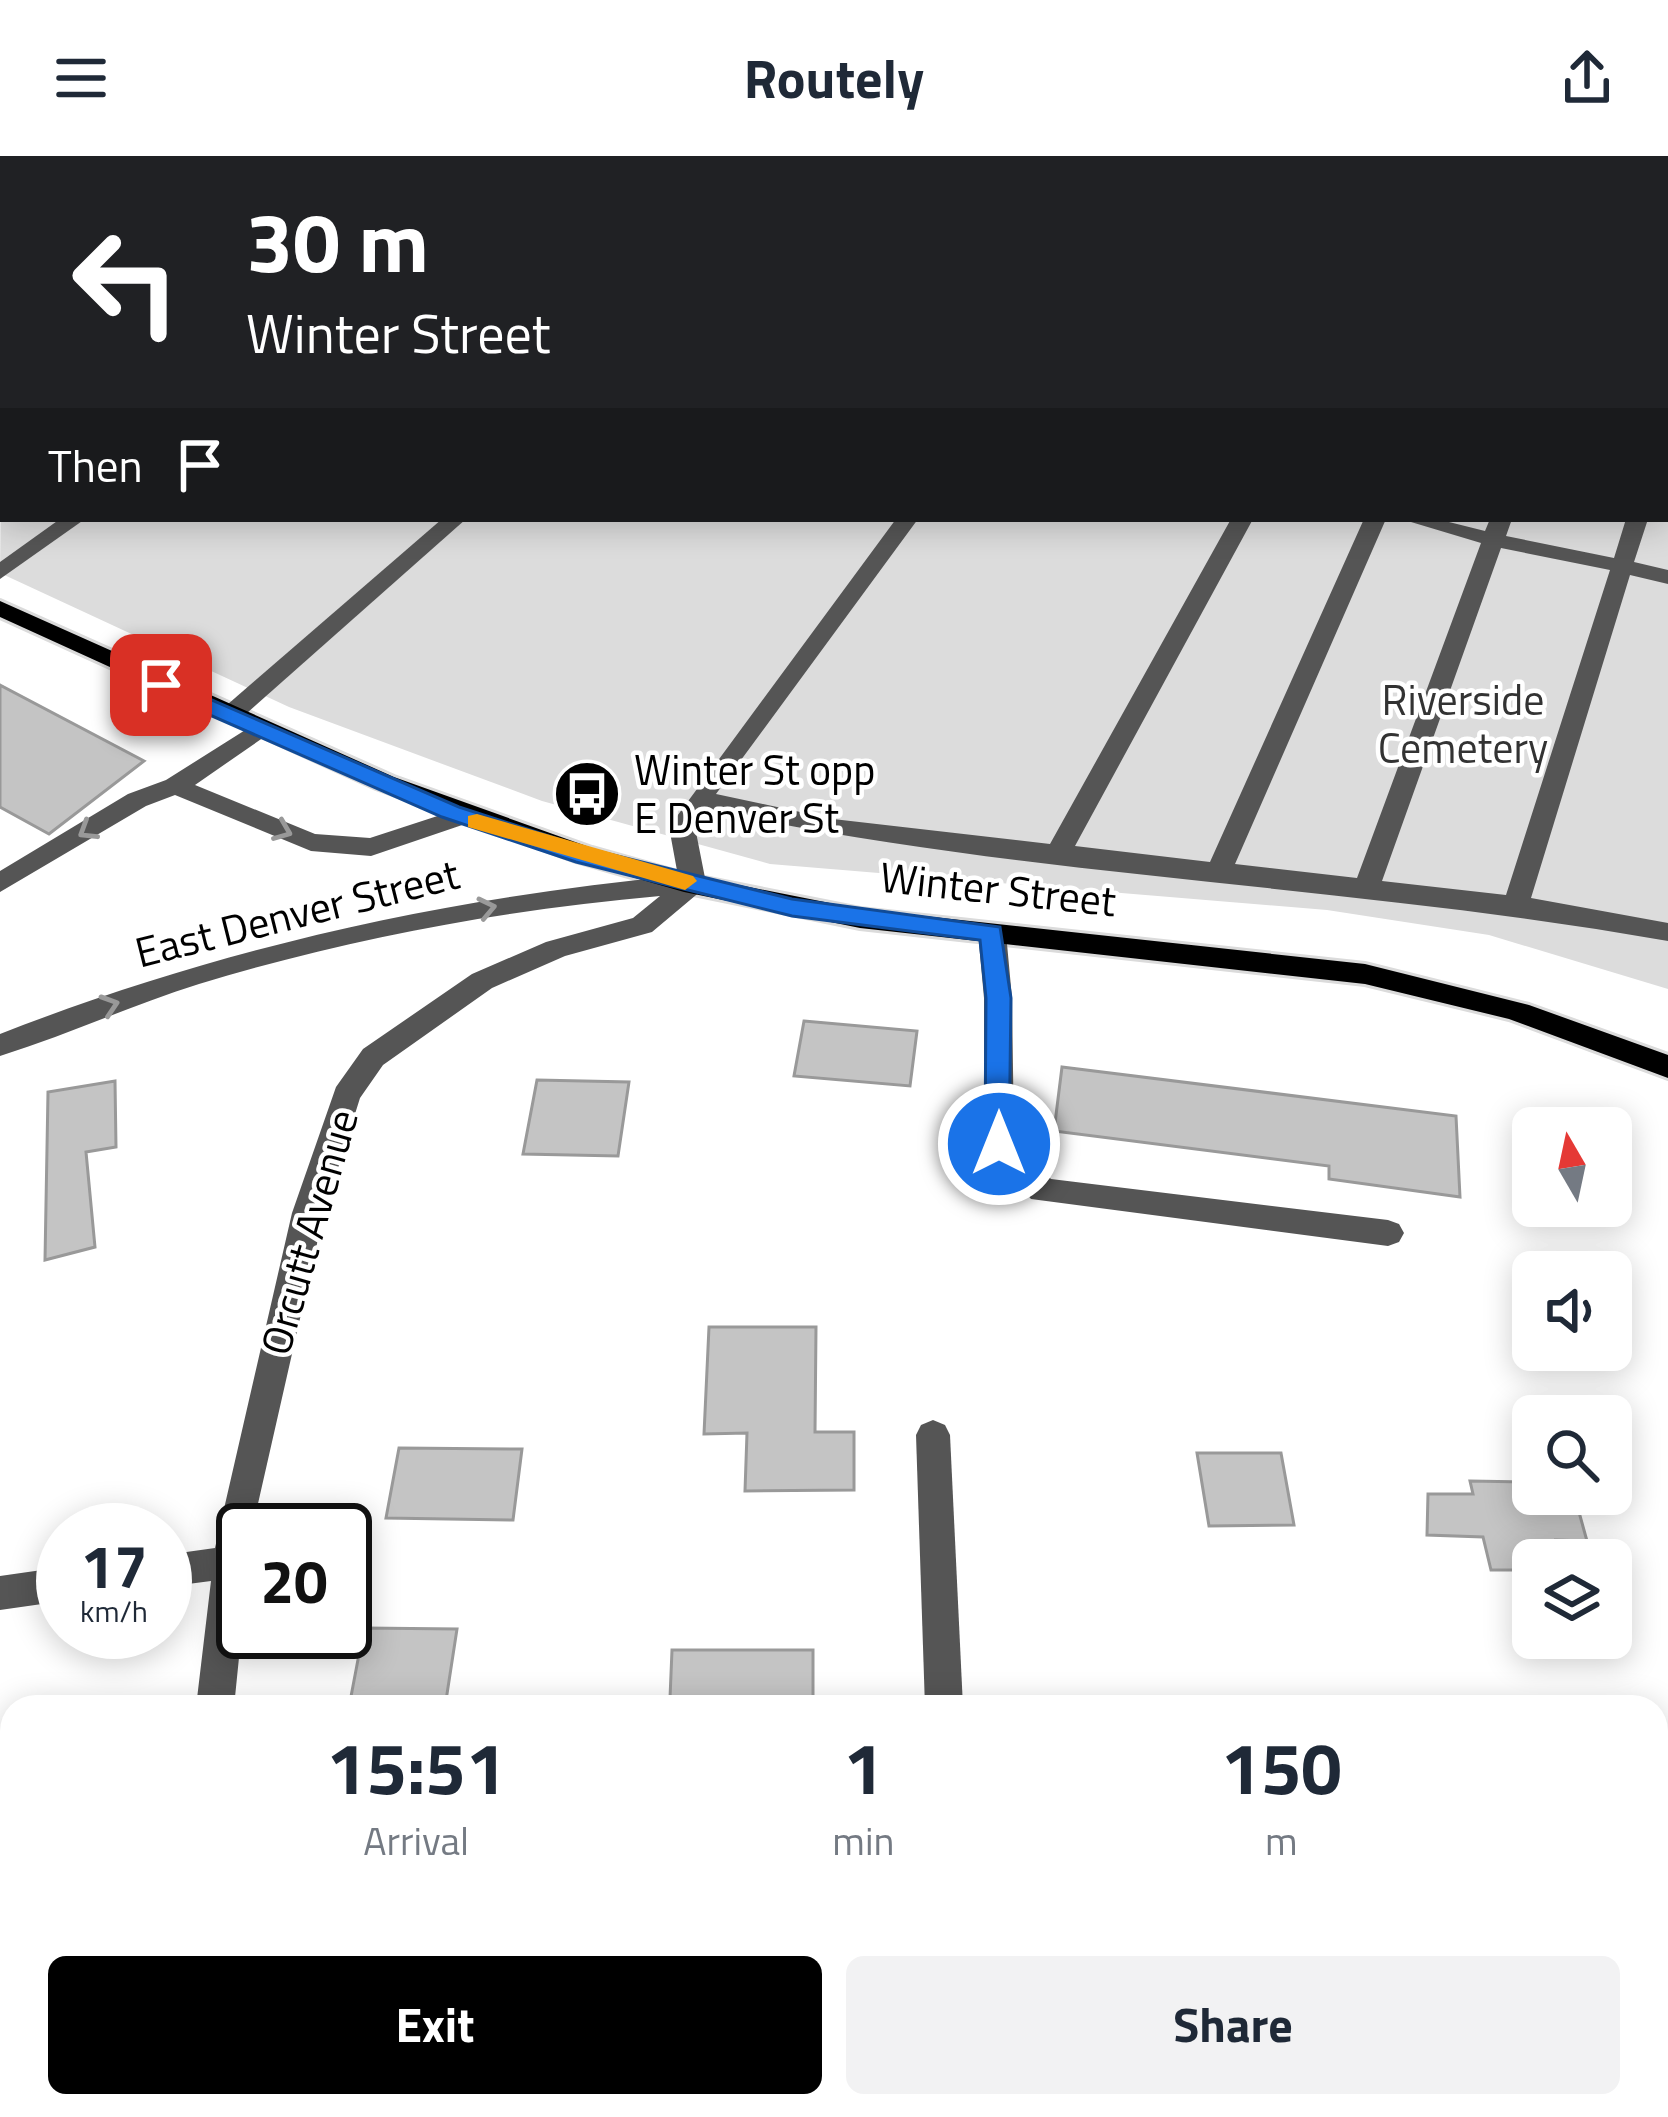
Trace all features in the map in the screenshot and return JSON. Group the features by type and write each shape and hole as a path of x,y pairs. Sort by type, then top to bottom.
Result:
{"main road":[{"name":"Winter Street","path":"0,608 258,730 462,816 693,884 808,910 1206,952 1389,979 1510,1006 1668,1067"}],"street":[{"path":"0,572 70,522"},
{"path":"229,716 451,522"},
{"path":"693,884 682,826 905,522"},
{"path":"1057,855 1240,522"},
{"path":"1218,872 1374,522"},
{"path":"1435,522 1497,530 1668,577"},
{"path":"1516,905 1636,522"},
{"path":"1366,889 1497,530"},
{"path":"1,883 137,800 175,786 258,730"},
{"path":"175,786 311,842 371,847 462,816"},
{"path":"699,799 833,828 1516,905 1668,932"},
{"name":"East Denver Street","path":"0,1045 133,998 328,942 509,903 693,884"},
{"name":"Orcutt Avenue","path":"239,1503 308,1213 346,1095 373,1057 482,981 556,949 642,925 693,884"},
{"path":"992,933 998,998 999,1144 1042,1190 1388,1233"},
{"path":"933,1435 944,1695"},
{"path":"0,1593 36,1588"},
{"name":"Orcutt Avenue","path":"216,1695 220,1659"}],"green space":[{"name":"Riverside Cemetery","path":"1,522 1668,522 1668,989 1489,935 1327,910 770,864 542,801 289,707 0,573"}],"building":[{"path":"0,685 144,761 49,834 0,807"},
{"path":"804,1021 917,1031 910,1086 794,1076"},
{"path":"1062,1067 1456,1116 1460,1197 1329,1179 1329,1166 1054,1131"},
{"path":"537,1080 629,1082 618,1156 523,1154"},
{"path":"115,1081 116,1147 86,1152 95,1247 45,1260 48,1092"},
{"path":"709,1327 816,1327 815,1432 854,1432 854,1490 745,1491 747,1433 704,1434"},
{"path":"399,1448 522,1449 513,1520 386,1518"},
{"path":"1197,1453 1281,1453 1294,1525 1209,1526"},
{"path":"1470,1481 1512,1482 1512,1515 1580,1515 1586,1539 1512,1539 1512,1570 1491,1570 1483,1537 1427,1535 1428,1494 1473,1494"},
{"path":"372,1628 457,1629 447,1695 351,1695 358,1659 372,1659"},
{"path":"672,1650 813,1650 813,1695 670,1695"}],"slow traffic":[{"path":"477,821 584,856 685,881"}],"place":[{"name":"Winter St opp E Denver St","path":"587,794"}],"route":[{"path":"161,685 451,812 584,856 792,907 992,933 998,998 999,1144"}]}
